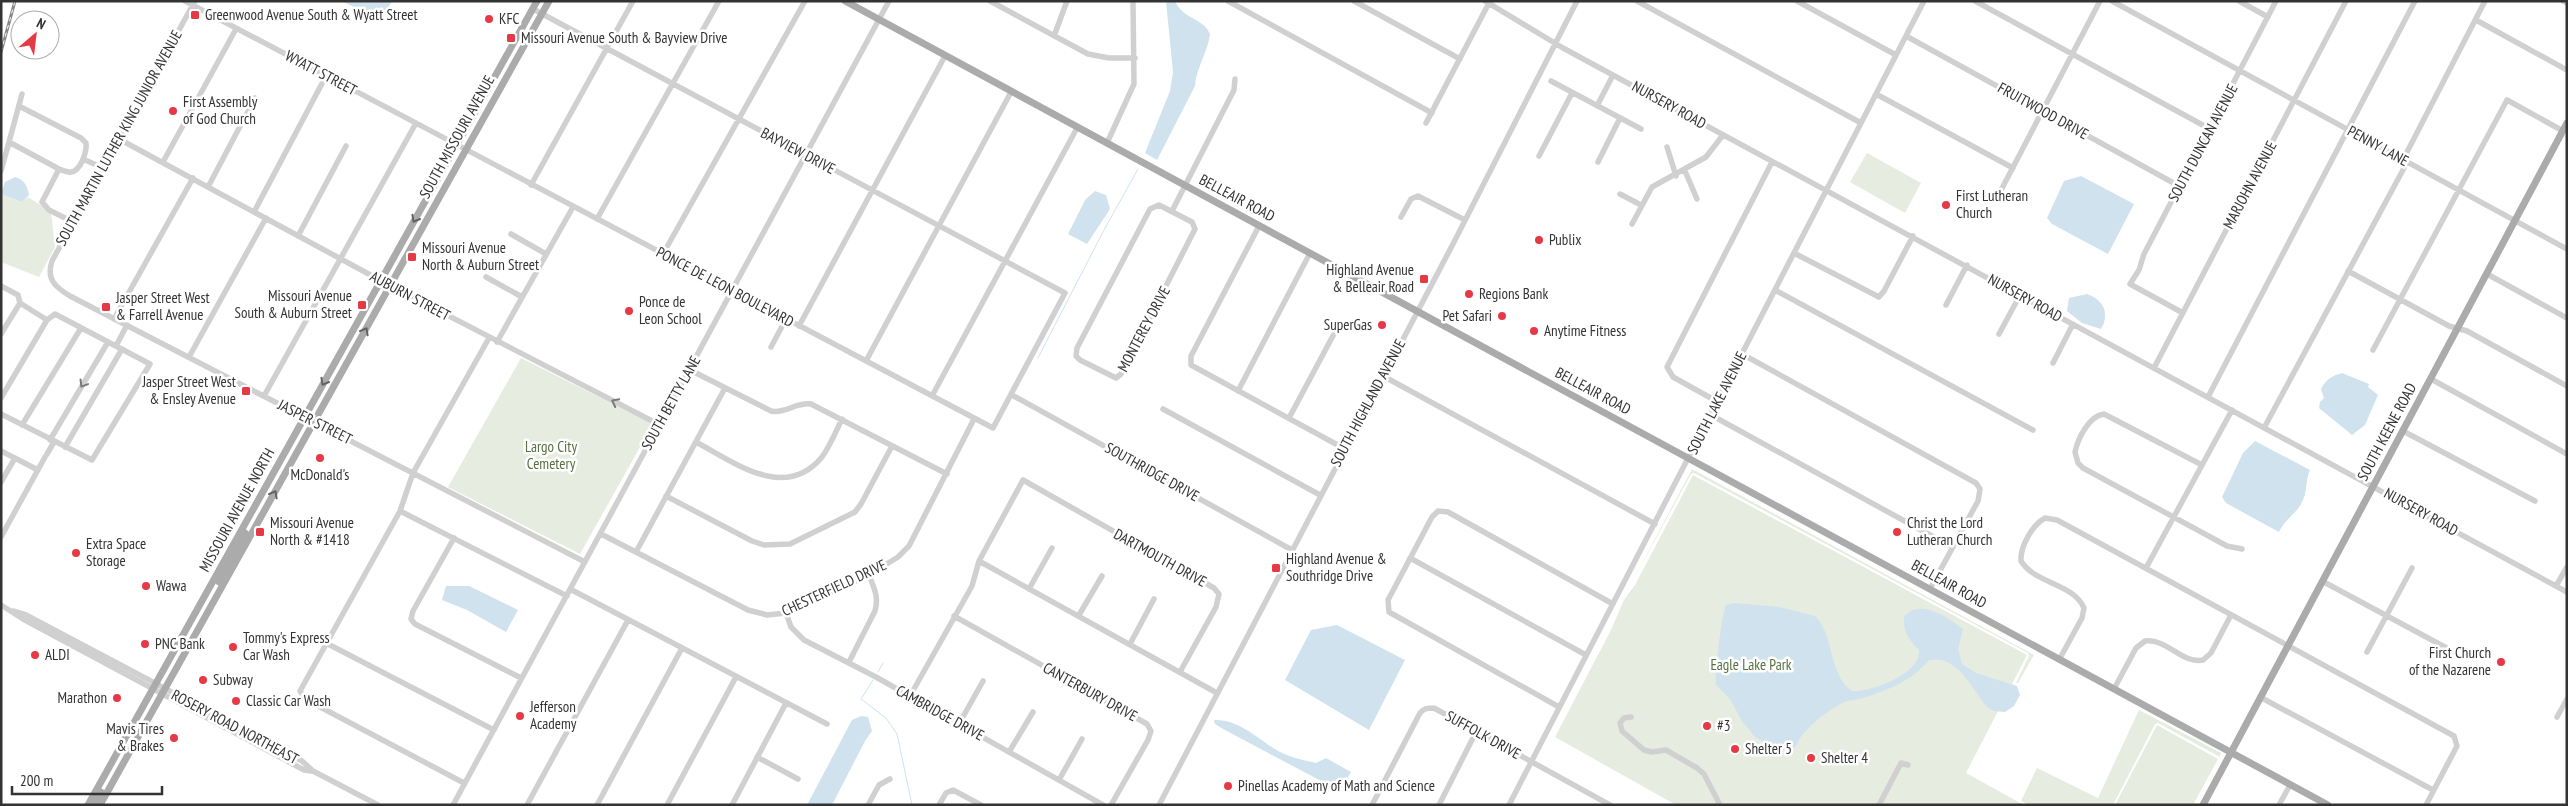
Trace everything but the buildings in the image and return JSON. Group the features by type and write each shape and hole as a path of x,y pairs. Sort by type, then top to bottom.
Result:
{"main road":[{"name":"SOUTH MISSOURI AVENUE","path":"380,280 537,1"},
{"name":"SOUTH MISSOURI AVENUE","path":"389,285 548,1"},
{"name":"BELLEAIR ROAD","path":"846,1 2328,805"},
{"name":"SOUTH KEENE ROAD","path":"2203,805 2567,123"},
{"name":"MISSOURI AVENUE NORTH","path":"88,805 380,280"},
{"name":"MISSOURI AVENUE NORTH","path":"100,805 389,285"},
{"path":"236,561 237,550 249,526 255,507"},
{"path":"209,610 212,597 230,562 230,551"},
{"path":"94,805 104,786 102,780"}],"street":[{"name":"WYATT STREET","path":"185,1 194,3 236,29 457,144"},
{"path":"531,185 633,1"},
{"path":"597,219 719,1"},
{"path":"663,254 805,1"},
{"name":"SOUTH BETTY LANE","path":"453,805 888,1"},
{"path":"990,1 1054,36 1096,56 1135,58"},
{"path":"1054,36 1067,1"},
{"path":"1106,143 1131,94 1135,73 1133,1"},
{"path":"1354,1 1460,59"},
{"name":"SOUTH HIGHLAND AVENUE","path":"1159,805 1465,220 1577,1"},
{"path":"1637,1 1861,123"},
{"path":"1797,1 1896,55"},
{"name":"SOUTH LAKE AVENUE","path":"1509,805 1924,1"},
{"path":"1975,1 2210,129"},
{"path":"1999,194 2100,1"},
{"name":"PENNY LANE","path":"2112,1 2567,250"},
{"path":"2239,1 2268,17"},
{"name":"SOUTH DUNCAN AVENUE","path":"2183,313 2130,284 2276,1"},
{"name":"MARJOHN AVENUE","path":"2154,368 2346,1"},
{"path":"2208,397 2415,1"},
{"path":"2264,428 2404,168 2406,154 2485,1"},
{"path":"2563,1 2567,4"},
{"path":"1231,2 1432,113"},
{"path":"1426,123 1460,59 1487,2"},
{"name":"NURSERY ROAD","path":"1487,2 1613,75 1772,162 1913,236 2567,592"},
{"name":"SOUTH MARTIN LUTHER KING JUNIOR AVENUE","path":"50,277 52,261 194,3"},
{"name":"BAYVIEW DRIVE","path":"532,9 1064,293 1012,395"},
{"path":"2476,20 2567,70"},
{"path":"164,162 236,29"},
{"name":"FRUITWOOD DRIVE","path":"1906,36 2179,186"},
{"path":"799,326 946,56"},
{"path":"1597,106 1613,75"},
{"path":"254,212 326,76"},
{"path":"1172,211 1234,90 1235,78"},
{"path":"1550,82 1641,129"},
{"path":"866,361 1012,92"},
{"path":"1539,156 1572,93"},
{"path":"1,171 22,94"},
{"path":"1876,94 2013,168"},
{"path":"208,187 255,98"},
{"path":"2373,350 2507,100 2563,131"},
{"path":"9,142 70,173 74,171 83,158 86,147 81,138 19,106"},
{"path":"1598,162 1620,118"},
{"path":"264,396 416,123"},
{"path":"932,396 1078,128"},
{"path":"1632,224 1652,187 1685,171 1712,153 1723,135"},
{"name":"AUBURN STREET","path":"119,139 489,338 658,424"},
{"name":"PONCE DE LEON BOULEVARD","path":"457,144 974,419 994,428 1012,395"},
{"path":"298,236 346,146"},
{"path":"1667,147 1676,176"},
{"path":"83,158 103,168"},
{"path":"1718,402 1673,378 1667,367 1772,162"},
{"path":"59,169 42,202 49,210 73,222"},
{"path":"1685,171 1696,199"},
{"path":"114,319 193,178"},
{"path":"1620,194 1642,205"},
{"path":"1401,217 1411,199 1418,196 1465,220"},
{"name":"MONTEREY DRIVE","path":"1156,204 1172,211 1193,223 1194,233 1121,374 1116,378 1110,377 1080,360 1076,356 1076,348 1150,209 1156,204"},
{"path":"497,342 573,207"},
{"path":"189,357 266,218"},
{"path":"1259,226 1191,356 1191,365 1345,449"},
{"path":"511,234 546,254"},
{"path":"1794,253 1879,297 1913,236"},
{"path":"1238,391 1310,253"},
{"path":"1946,305 1966,266"},
{"path":"2348,271 2449,326 2467,332 2567,386"},
{"path":"2487,274 2567,318"},
{"name":"JASPER STREET","path":"50,277 60,290 127,326 586,562"},
{"path":"486,277 522,297"},
{"path":"1,286 18,295 20,303 47,320"},
{"path":"1775,290 2033,430"},
{"path":"1999,334 2020,294"},
{"path":"1,334 20,303"},
{"path":"1,398 47,320 54,314 150,364 92,460 1,414"},
{"path":"771,347 786,319"},
{"path":"2053,363 2073,324"},
{"path":"116,346 127,326"},
{"path":"22,425 81,328"},
{"path":"1289,418 1335,332"},
{"path":"464,783 305,699 300,691 400,511 413,473 489,338"},
{"path":"1,537 108,342"},
{"path":"65,447 122,350"},
{"path":"1742,354 1971,479 1980,489 1978,501 1930,589"},
{"path":"690,370 771,411 781,411 807,404 842,419 947,474"},
{"path":"1383,376 1655,524"},
{"path":"2431,379 2567,454"},
{"path":"636,552 725,388"},
{"name":"SOUTHRIDGE DRIVE","path":"1012,395 1292,550"},
{"path":"1163,409 1320,495"},
{"path":"2146,568 2232,410"},
{"path":"1710,415 1952,547"},
{"path":"2202,465 2111,416 2098,415 2089,422 2076,448 2075,458 2083,468 2227,546 2242,549"},
{"path":"696,442 766,478 782,478 808,469 821,458 842,419"},
{"name":"CHESTERFIELD DRIVE","path":"601,534 748,610 767,615 786,613 869,575 893,560 909,546 974,419"},
{"path":"2403,430 2535,502"},
{"path":"666,496 752,541 777,546 790,544 855,512 892,446"},
{"path":"1,450 38,470"},
{"path":"1,482 15,458"},
{"name":"DARTMOUTH DRIVE","path":"979,561 1023,480 1214,588 1219,594 1216,608 1180,672"},
{"path":"400,511 567,596"},
{"path":"1559,707 1392,615 1387,608 1388,600 1410,558 1432,517 1438,511 1443,511 1613,604"},
{"path":"2059,660 2082,618 2084,608 2076,597 2029,571 2021,561 2022,550 2036,526 2045,518 2057,520 2454,736 2457,746 2426,805"},
{"path":"454,538 410,619 415,624 521,678"},
{"path":"1029,589 1052,548"},
{"path":"1410,558 1586,655"},
{"path":"910,696 972,586 979,561 1080,615 1217,693"},
{"path":"2556,586 2567,567"},
{"path":"2367,652 2412,568"},
{"path":"849,662 877,603 877,594 869,575"},
{"path":"1080,615 1102,576"},
{"path":"2322,581 2456,653"},
{"path":"570,589 827,724"},
{"path":"1130,644 1154,598"},
{"path":"1,606 26,615 154,687"},
{"path":"13,611 23,619 67,643 154,687"},
{"name":"CAMBRIDGE DRIVE","path":"786,613 797,634 1103,805"},
{"path":"2114,689 2136,648 2145,640 2157,641 2191,660 2203,660 2211,652 2231,615"},
{"name":"CANTERBURY DRIVE","path":"954,616 1147,724 1150,731 1148,740 1111,805"},
{"path":"527,805 628,620"},
{"path":"67,643 98,654"},
{"path":"326,643 494,730"},
{"path":"597,805 682,648"},
{"path":"667,805 736,677"},
{"path":"959,724 983,681"},
{"name":"ROSERY ROAD NORTHEAST","path":"154,687 302,762 314,771 375,804"},
{"path":"2260,697 2434,790"},
{"path":"2557,718 2567,698"},
{"path":"732,805 786,703"},
{"name":"SUFFOLK DRIVE","path":"1372,805 1424,709 1434,708 1610,805"},
{"path":"1010,752 1033,712"},
{"path":"1631,717 1622,720 1620,726 1622,731 1644,750 1652,752 1666,750 1697,768 1704,774 1720,805"},
{"path":"1439,805 1476,732"},
{"path":"1059,780 1082,739"},
{"path":"758,757 798,779"},
{"path":"1879,805 1901,763 1908,765"},
{"path":"868,805 879,785 890,779"},
{"path":"2279,805 2290,785"},
{"path":"938,805 949,790 958,791 982,805"}],"green space":[{"path":"1867,153 1921,183 1905,213 1850,182"},
{"path":"1,194 22,202 28,197 51,212 55,247 39,277 1,262"},
{"name":"Largo City Cemetery","path":"521,358 653,424 580,554 448,487"},
{"path":"1692,469 2034,655 2018,683 2016,683 2029,656 2028,653 1694,473 1691,474 1630,586"},
{"name":"Eagle Lake Park","path":"1693,475 2027,655 1966,773 2024,805 1676,805 1555,737 1610,632 1624,600 1635,585"},
{"path":"2139,710 2221,753 2220,757 2158,723 2155,724 2113,805 2029,805 2021,801 2037,768 2098,798"},
{"path":"2157,725 2218,759 2193,805 2115,805"}],"water":[{"path":"342,1 392,1 382,19 375,18"},
{"path":"1166,1 1175,1 1183,12 1203,25 1210,34 1197,73 1195,86 1157,160 1145,153 1170,91 1173,72"},
{"path":"2081,176 2134,204 2108,254 2052,224 2047,218 2064,181"},
{"path":"15,177 23,182 29,195 22,202 1,194 5,182"},
{"path":"1095,191 1106,195 1110,209 1087,244 1068,234 1085,200"},
{"path":"2087,294 2098,300 2104,308 2105,318 2101,329 2082,323 2067,311 2069,298"},
{"path":"2342,373 2369,384 2368,387 2378,395 2365,425 2352,435 2319,408 2320,402 2324,398 2321,389 2330,378"},
{"path":"2255,441 2310,470 2306,491 2299,508 2279,532 2226,503 2222,497 2243,453"},
{"path":"446,586 469,586 518,610 506,632 467,610 442,600"},
{"path":"1734,603 1779,607 1815,616 1826,634 1839,675 1844,684 1852,691 1861,691 1883,685 1904,674 1912,667 1918,659 1919,650 1907,635 1904,617 1911,611 1918,609 1934,611 1963,629 1958,649 1962,664 1976,673 2017,686 2020,695 2014,706 2005,712 1994,711 1987,707 1963,674 1956,668 1939,660 1929,660 1915,674 1899,684 1861,699 1838,705 1810,727 1799,739 1797,745 1790,750 1780,750 1756,738 1742,721 1730,699 1716,685 1717,658 1724,610 1726,605"},
{"path":"1337,625 1405,660 1369,730 1285,680 1311,630"},
{"path":"861,716 868,717 872,731 832,805 807,805 852,720"},
{"path":"1214,720 1240,726 1287,755 1316,763 1326,758 1351,772 1340,791 1223,729 1215,724"}],"waterway":[{"path":"1038,358 1104,230 1138,169"},
{"path":"878,672 883,663"},
{"path":"873,680 861,699 886,718 897,734 912,805"}],"railway":[{"path":"1,52 15,1"}],"place":[{"name":"Greenwood Avenue South & Wyatt Street","path":"195,15"},
{"name":"KFC","path":"489,19"},
{"name":"Missouri Avenue South & Bayview Drive","path":"511,38"},
{"name":"First Assembly of God Church","path":"173,111"},
{"name":"First Lutheran Church","path":"1946,205"},
{"name":"Publix","path":"1539,240"},
{"name":"Missouri Avenue North & Auburn Street","path":"412,257"},
{"name":"Highland Avenue & Belleair Road","path":"1424,279"},
{"name":"Regions Bank","path":"1469,294"},
{"name":"Missouri Avenue South & Auburn Street","path":"362,305"},
{"name":"Jasper Street West & Farrell Avenue","path":"106,307"},
{"name":"Ponce de Leon School","path":"629,311"},
{"name":"Pet Safari","path":"1502,316"},
{"name":"SuperGas","path":"1382,325"},
{"name":"Anytime Fitness","path":"1534,331"},
{"name":"Jasper Street West & Ensley Avenue","path":"246,391"},
{"name":"McDonald's","path":"320,458"},
{"name":"Missouri Avenue North & #1418","path":"260,532"},
{"name":"Christ the Lord Lutheran Church","path":"1897,532"},
{"name":"Extra Space Storage","path":"76,553"},
{"name":"Highland Avenue & Southridge Drive","path":"1276,568"},
{"name":"Wawa","path":"146,586"},
{"name":"PNC Bank","path":"145,644"},
{"name":"Tommy's Express Car Wash","path":"233,647"},
{"name":"ALDI","path":"35,655"},
{"name":"First Church of the Nazarene","path":"2501,662"},
{"name":"Subway","path":"203,680"},
{"name":"Marathon","path":"117,698"},
{"name":"Classic Car Wash","path":"236,701"},
{"name":"Jefferson Academy","path":"520,716"},
{"name":"#3","path":"1707,726"},
{"name":"Mavis Tires & Brakes","path":"174,738"},
{"name":"Shelter 5","path":"1735,749"},
{"name":"Shelter 4","path":"1811,758"},
{"name":"Pinellas Academy of Math and Science","path":"1228,786"}]}
